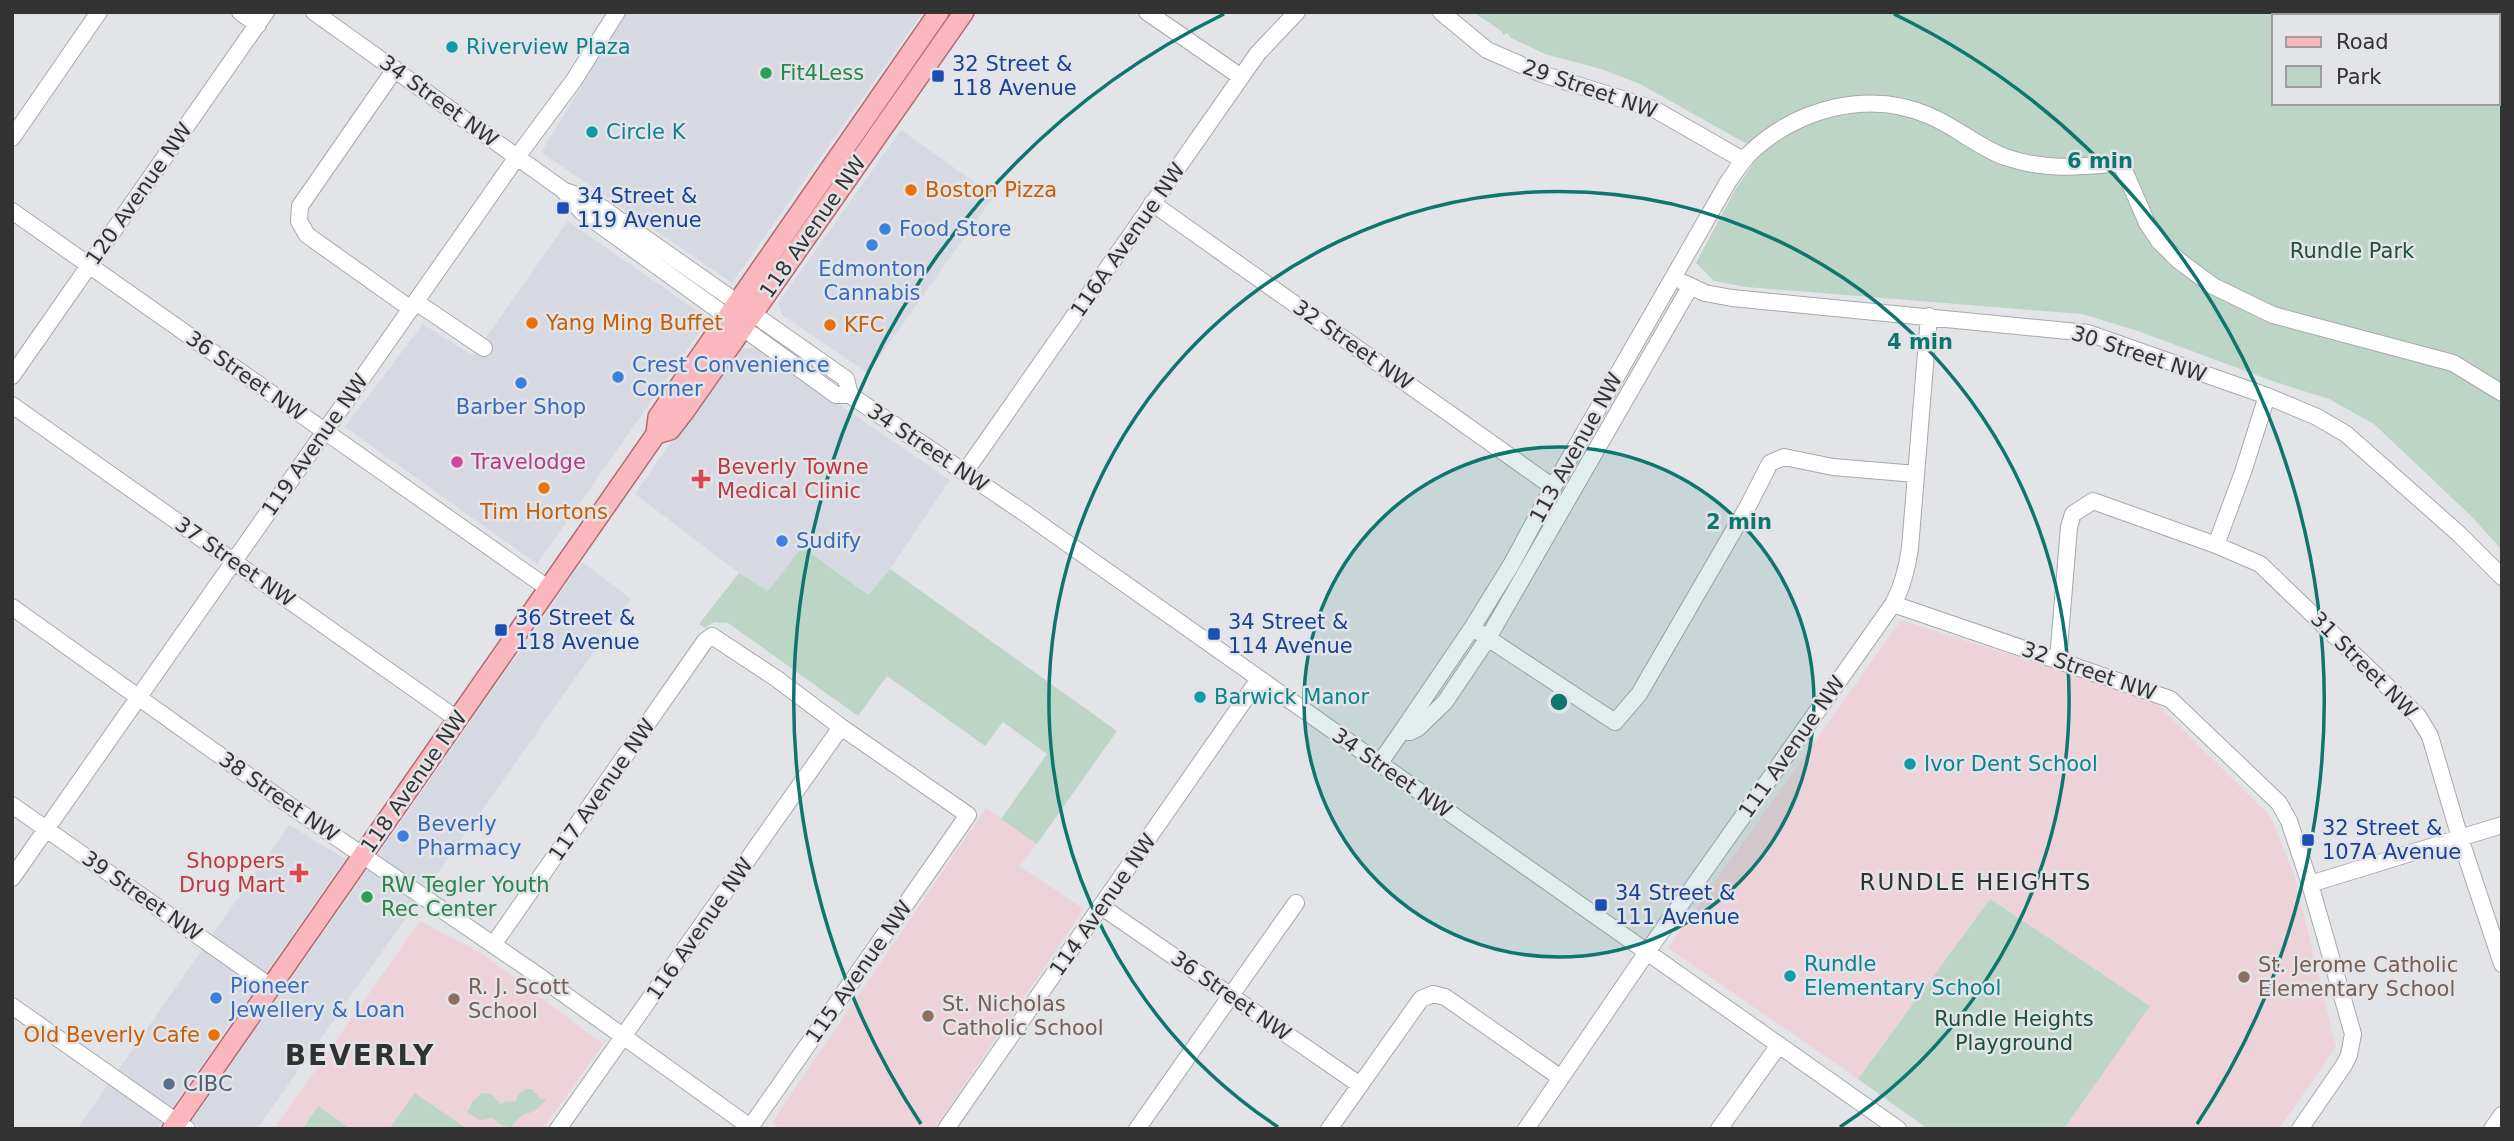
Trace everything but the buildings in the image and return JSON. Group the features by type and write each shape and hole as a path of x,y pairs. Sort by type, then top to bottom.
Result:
{"main road":[{"name":"118 Avenue NW","path":"179,1126 271,987 656,435 670,430 739,315 939,12"},
{"name":"118 Avenue NW","path":"739,315 964,12"}],"street":[{"path":"12,138 99,12"},
{"path":"240,12 262,18"},
{"name":"34 Street NW","path":"314,12 563,190 582,212 739,315 836,394 850,396 965,472 1898,1129"},
{"name":"119 Avenue NW","path":"12,878 517,157 574,80 617,12"},
{"path":"1147,12 1241,77"},
{"name":"116A Avenue NW","path":"965,472 1258,53 1297,12"},
{"name":"29 Street NW","path":"1441,12 1487,50 1542,74 1654,109 1743,160"},
{"name":"120 Avenue NW","path":"12,376 262,18"},
{"path":"395,69 300,206 299,221 307,235 484,348"},
{"name":"113 Avenue NW","path":"1378,764 1472,628 1511,565 1553,486 1728,182 1743,160 1777,132 1807,116 1840,107 1874,103 1903,107 1923,113 2003,156 2030,163 2066,169 2121,163 2147,223 2159,241 2178,260 2213,286 2273,315 2453,363 2502,393"},
{"name":"32 Street NW","path":"1152,204 1553,486"},
{"name":"36 Street NW","path":"12,211 549,589"},
{"name":"30 Street NW","path":"1674,275 1690,288 1732,298 2088,333 2267,396 2317,417 2346,434 2459,534 2502,577"},
{"name":"113 Avenue NW","path":"1402,731 1410,732 1418,728 1444,702 1488,638 1690,288"},
{"name":"111 Avenue NW","path":"1526,1129 1647,952 1893,604 1907,571 1929,316"},
{"path":"2216,545 2267,396"},
{"name":"37 Street NW","path":"12,405 457,719"},
{"path":"1472,628 1615,722 1639,694 1770,463 1784,457 1833,467 1916,474"},
{"name":"31 Street NW","path":"2058,660 2069,527 2073,514 2094,501 2216,545 2260,564 2418,716 2430,736 2460,838 2502,964"},
{"name":"32 Street NW","path":"1893,604 2170,699 2279,803 2289,821 2310,884 2353,1034 2349,1055 2300,1129"},
{"name":"38 Street NW","path":"12,607 751,1128"},
{"name":"117 Avenue NW","path":"493,945 705,642 712,636 778,679 841,727"},
{"name":"114 Avenue NW","path":"946,1129 1259,679"},
{"name":"115 Avenue NW","path":"751,1128 968,815 841,727"},
{"name":"116 Avenue NW","path":"558,1129 841,727"},
{"name":"39 Street NW","path":"12,805 271,987"},
{"path":"2310,884 2502,825"},
{"path":"1138,1129 1296,903"},
{"name":"36 Street NW","path":"1102,907 1360,1085"},
{"path":"1329,1129 1421,999 1433,994 1445,998 1561,1078"},
{"path":"12,1006 179,1126"},
{"path":"1719,1129 1779,1045"},
{"path":"2492,1129 2502,1115"}],"shaded area":[{"path":"627,12 923,12 732,283 541,152"},
{"path":"901,130 994,196 868,373 782,315 778,303"},
{"path":"568,221 709,319 537,564 345,427 423,324 473,356"},
{"path":"756,348 950,480 870,595 802,547 768,591 739,573 635,494 742,349"},
{"path":"582,562 631,599 257,1129 203,1129 192,1121"},
{"path":"1901,620 2154,701 2270,816 2294,874 2336,1047 2279,1129 2064,1129 2149,1006 1990,899 1858,1079 1668,948"},
{"name":"St. Nicholas Catholic School","path":"986,808 1037,844 1019,866 1084,909 934,1129 781,1129 772,1122"},
{"path":"289,825 345,859 157,1129 77,1129"},
{"name":"R. J. Scott School","path":"420,921 481,953 603,1044 543,1129 274,1129"}],"green space":[{"name":"Rundle Park","path":"1473,12 2502,12 2502,550 2471,516 2374,424 2329,399 2138,331 2082,314 1746,287 1714,281 1696,263 1735,190 1759,155 1749,145 1640,84 1601,69 1545,54 1511,38 1507,33 1504,35"},
{"path":"802,547 869,595 890,569 1117,731 1037,844 1001,819 1047,754 1003,722 985,746 887,676 858,716 728,623 714,622 705,628 699,624 739,573 768,591"},
{"name":"Rundle Heights Playground","path":"1990,899 2150,1006 2064,1129 1928,1129 1858,1079"},
{"path":"532,1089 541,1099 547,1099 535,1111 522,1115 511,1127 492,1119 480,1120 467,1113 473,1101 482,1093 492,1094 500,1104 515,1102 519,1093"},
{"path":"415,1093 467,1129 395,1129 391,1126"},
{"path":"318,1106 351,1129 304,1127"}],"place":[{"name":"Riverview Plaza","path":"452,47"},
{"name":"Fit4Less","path":"766,73"},
{"name":"32 Street & 118 Avenue","path":"938,76"},
{"name":"Circle K","path":"592,132"},
{"name":"Boston Pizza","path":"911,190"},
{"name":"34 Street & 119 Avenue","path":"563,208"},
{"name":"Food Store","path":"885,229"},
{"name":"Edmonton Cannabis","path":"872,245"},
{"name":"Yang Ming Buffet","path":"532,323"},
{"name":"KFC","path":"830,325"},
{"name":"Crest Convenience Corner","path":"618,377"},
{"name":"Barber Shop","path":"521,383"},
{"name":"Travelodge","path":"457,462"},
{"name":"Beverly Towne Medical Clinic","path":"701,479"},
{"name":"Tim Hortons","path":"544,488"},
{"name":"Sudify","path":"782,541"},
{"name":"36 Street & 118 Avenue","path":"501,630"},
{"name":"34 Street & 114 Avenue","path":"1214,634"},
{"name":"Barwick Manor","path":"1200,697"},
{"name":"Ivor Dent School","path":"1910,764"},
{"name":"Beverly Pharmacy","path":"403,836"},
{"name":"32 Street & 107A Avenue","path":"2308,840"},
{"name":"Shoppers Drug Mart","path":"299,873"},
{"name":"RW Tegler Youth Rec Center","path":"367,897"},
{"name":"34 Street & 111 Avenue","path":"1601,905"},
{"name":"Rundle Elementary School","path":"1790,976"},
{"name":"St. Jerome Catholic Elementary School","path":"2244,977"},
{"name":"Pioneer Jewellery & Loan","path":"216,998"},
{"name":"R. J. Scott School","path":"454,999"},
{"name":"St. Nicholas Catholic School","path":"928,1016"},
{"name":"Old Beverly Cafe","path":"214,1035"},
{"name":"CIBC","path":"169,1084"}],"district":[{"name":"RUNDLE HEIGHTS","path":"1976,882"},
{"name":"BEVERLY","path":"360,1055"}]}
